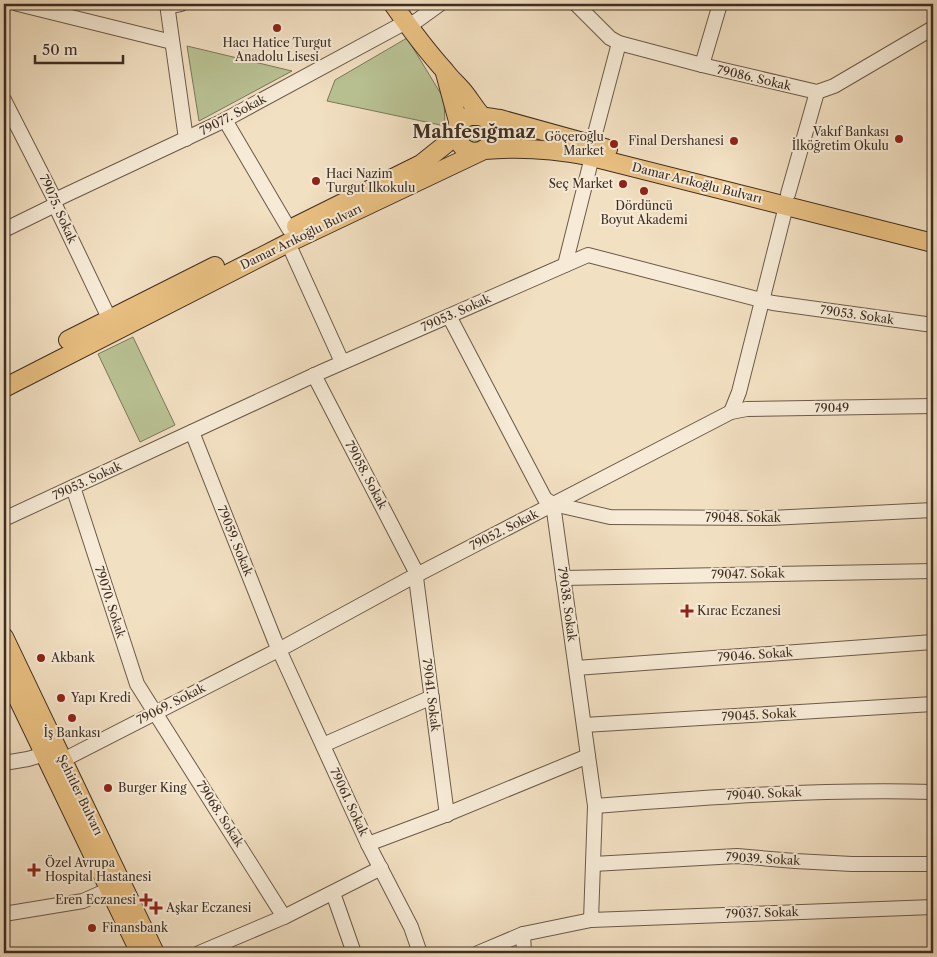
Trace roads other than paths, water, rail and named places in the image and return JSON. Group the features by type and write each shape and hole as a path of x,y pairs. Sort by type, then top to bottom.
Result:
{"main road":[{"path":"394,4 406,22 482,117"},
{"path":"444,70 459,125 457,137 463,147 473,152 484,150 492,142 494,130 488,120 472,116 462,121 459,125"},
{"name":"Damar Arıkoğlu Bulvarı","path":"482,117 500,119 592,151 787,200 933,231"},
{"name":"Damar Arıkoğlu Bulvarı","path":"4,388 422,164 446,144 459,125"},
{"name":"Damar Arıkoğlu Bulvarı","path":"4,374 109,318 484,150 512,148 592,151"},
{"name":"Damar Arıkoğlu Bulvarı","path":"787,200 933,243"},
{"name":"Şehitler Bulvarı","path":"4,638 155,953"},
{"name":"Şehitler Bulvarı","path":"4,670 140,953"}],"street":[{"path":"18,4 172,42"},
{"path":"182,4 167,6 186,140"},
{"name":"79077. Sokak","path":"4,230 55,202 225,120 406,22 415,22 440,4"},
{"name":"79086. Sokak","path":"576,4 610,38 619,43 817,92"},
{"path":"702,65 720,4"},
{"path":"731,412 763,301 787,200 817,92 834,86 933,28"},
{"path":"565,265 619,43"},
{"name":"79075. Sokak","path":"4,100 55,202 109,318"},
{"path":"225,120 289,236 342,362"},
{"name":"79053. Sokak","path":"4,519 342,362 588,255 763,301 933,325"},
{"path":"449,316 545,498 553,504"},
{"name":"79058. Sokak","path":"314,375 415,570 416,576"},
{"name":"79049","path":"731,412 747,409 933,406"},
{"name":"79052. Sokak","path":"279,650 416,576 731,412"},
{"name":"79059. Sokak","path":"192,432 279,650"},
{"name":"79070. Sokak","path":"73,488 137,684 155,712"},
{"name":"79048. Sokak","path":"553,504 610,517 770,518 933,510"},
{"name":"79038. Sokak","path":"553,504 595,806 591,920"},
{"name":"79047. Sokak","path":"563,578 933,571"},
{"name":"79041. Sokak","path":"416,576 447,814"},
{"name":"79046. Sokak","path":"576,668 933,642"},
{"name":"79069. Sokak","path":"63,760 279,650"},
{"name":"79061. Sokak","path":"279,650 368,844 411,927 420,953"},
{"path":"323,745 432,697"},
{"name":"79045. Sokak","path":"584,725 933,704"},
{"name":"79068. Sokak","path":"155,712 284,916"},
{"path":"4,763 45,754"},
{"path":"368,844 588,756"},
{"name":"79040. Sokak","path":"595,806 729,796 823,792 933,792"},
{"name":"79039. Sokak","path":"593,864 737,856 824,863 933,864"},
{"path":"199,953 333,894 381,868"},
{"path":"4,914 82,901 110,889"},
{"path":"333,894 354,953"},
{"name":"79037. Sokak","path":"478,953 523,934 591,920 933,907"},
{"path":"523,934 524,953"}],"place":[{"name":"Hacı Hatice Turgut Anadolu Lisesi","path":"277,28"},
{"name":"Vakıf Bankası İlköğretim Okulu","path":"899,139"},
{"name":"Final Dershanesi","path":"734,141"},
{"name":"Göçeroğlu Market","path":"614,144"},
{"name":"Haci Nazim Turgut Ilkokulu","path":"316,181"},
{"name":"Seç Market","path":"623,184"},
{"name":"Dördüncü Boyut Akademi","path":"644,191"},
{"name":"Kırac Eczanesi","path":"687,611"},
{"name":"Akbank","path":"41,658"},
{"name":"Yapı Kredi","path":"61,698"},
{"name":"İş Bankası","path":"72,718"},
{"name":"Burger King","path":"108,788"},
{"name":"Özel Avrupa Hospital Hastanesi","path":"34,870"},
{"name":"Eren Eczanesi","path":"146,900"},
{"name":"Aşkar Eczanesi","path":"156,908"},
{"name":"Finansbank","path":"92,928"}],"district":[{"name":"Mahfesığmaz","path":"474,132"}]}
